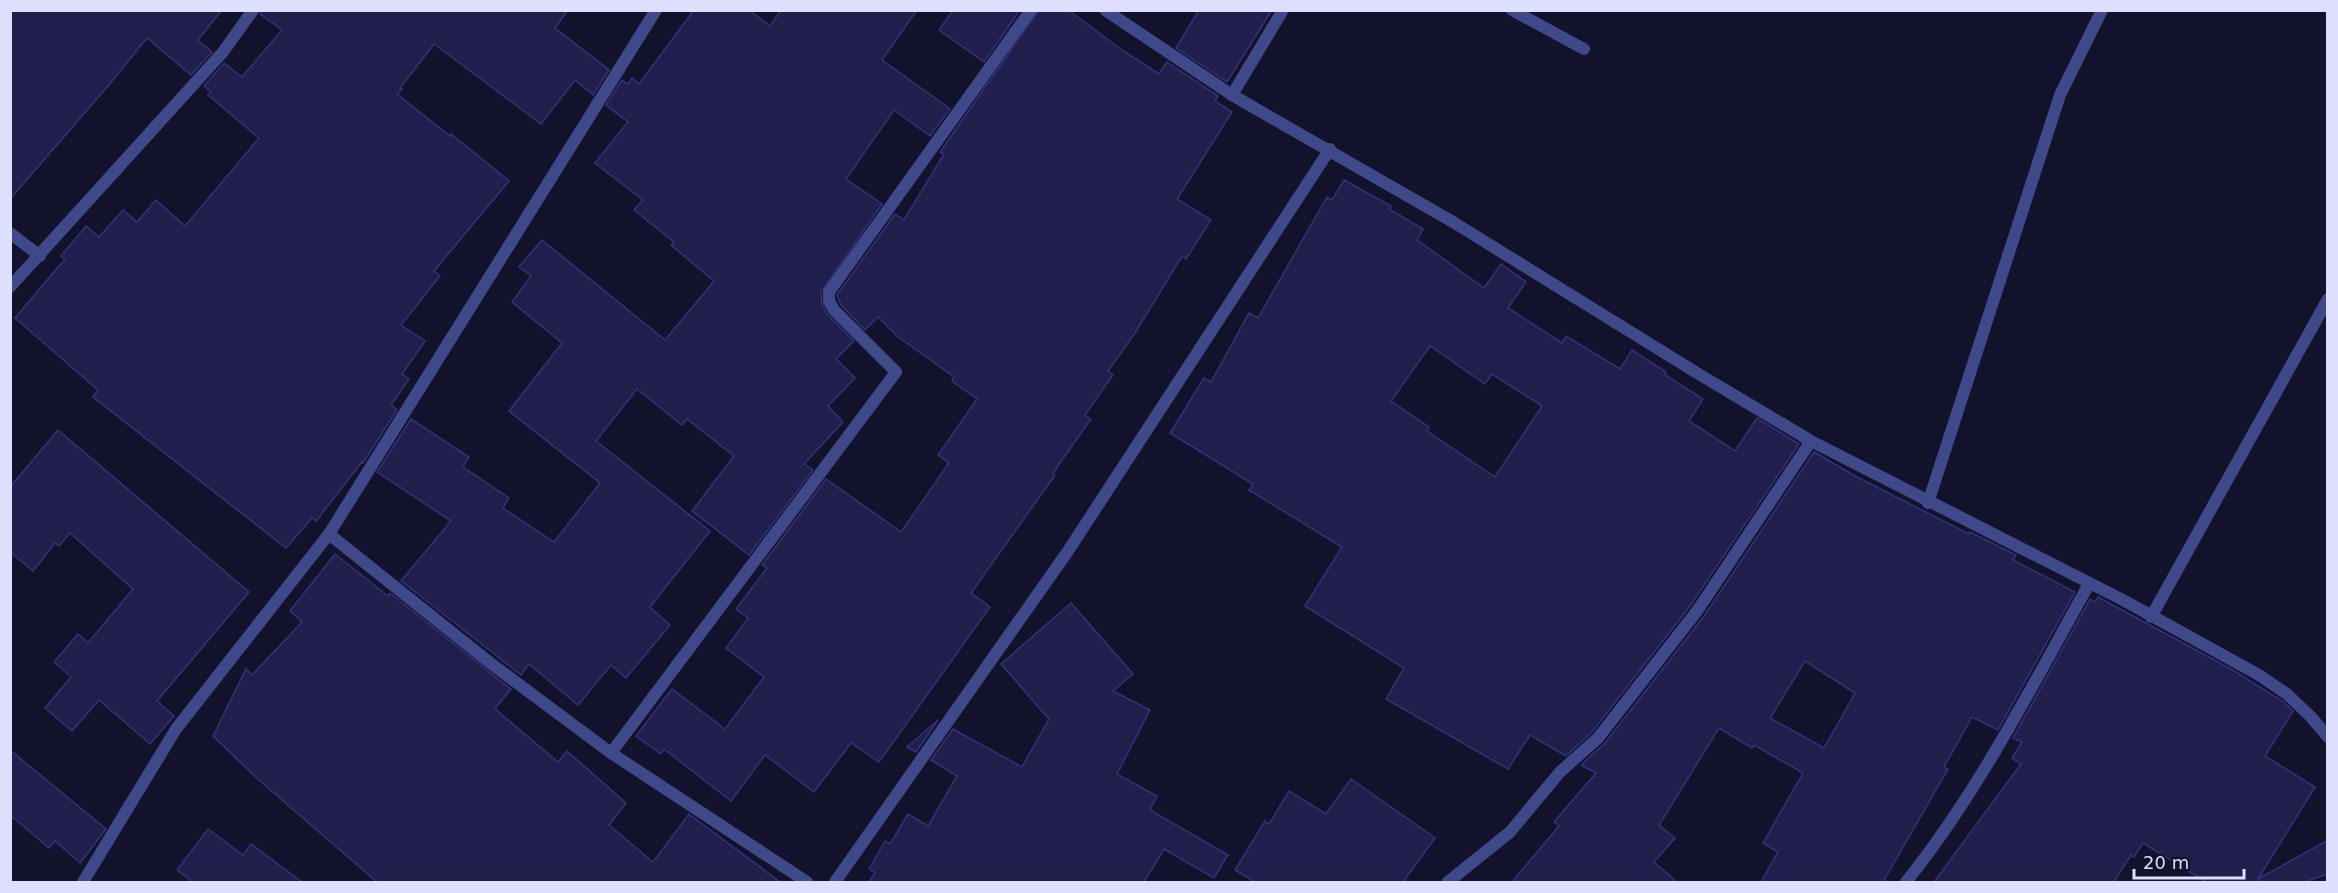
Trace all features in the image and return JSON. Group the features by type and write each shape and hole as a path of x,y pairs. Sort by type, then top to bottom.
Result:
{"street":[{"path":"10,287 223,52 253,10"},
{"path":"83,882 176,729 329,534 656,10"},
{"path":"611,753 896,372 834,310 829,292 1030,10"},
{"path":"1105,10 1232,95 1330,149 1453,222 1696,373 1811,441 2089,584 2259,675 2287,694 2328,737"},
{"path":"1232,95 1283,10"},
{"path":"1512,10 1584,49"},
{"path":"1928,503 2060,95 2102,10"},
{"path":"836,882 1068,551 1330,149"},
{"path":"10,233 40,256"},
{"path":"2151,617 2328,299"},
{"path":"1448,882 1510,832 1560,772 1598,738 1697,611 1811,441"},
{"path":"329,534 489,662 611,753 807,882"},
{"path":"1906,882 1941,835 1993,754 2089,584"}],"building":[{"path":"10,10 222,10 198,40 212,52 191,75 147,38 10,199"},
{"path":"261,10 568,10 555,28 609,70 593,95 575,80 541,124 434,44 400,88 402,89 397,94 509,181 434,271 440,276 401,325 425,341 402,374 409,379 391,405 397,410 363,463 316,521 312,518 286,548 93,397 98,390 15,318 65,259 61,256 86,226 99,237 123,210 137,222 156,200 185,226 259,138 208,95 211,92 204,86 224,63 242,77 282,30 260,14"},
{"path":"694,10 749,10 770,26 781,10 917,10 882,60 950,109 930,136 894,110 846,179 882,204 821,292 822,304 827,314 854,341 836,359 855,378 828,406 843,422 804,464 813,470 749,555 692,511 734,456 687,419 682,425 637,389 596,441 710,531 650,607 670,625 626,678 611,665 578,705 529,664 521,675 401,581 451,521 377,472 411,419 469,457 463,467 509,498 503,508 554,542 600,483 509,411 562,343 512,302 531,276 519,267 542,240 665,340 714,281 671,245 674,242 634,210 643,200 595,163 628,122 606,105 622,80 628,84 632,78 639,84"},
{"path":"953,10 1020,10 984,62 939,30"},
{"path":"1039,10 1068,10 1159,74 1167,62 1218,96 1215,101 1232,112 1177,199 1211,220 1186,259 1182,256 1135,333 1108,371 1113,375 1085,415 1091,419 1053,473 1055,475 971,593 990,607 879,762 851,743 814,792 765,755 731,801 664,749 661,754 636,736 672,689 725,729 764,677 726,648 748,618 736,609 767,568 762,565 826,479 901,532 949,463 938,455 977,399 952,381 954,377 897,336 878,317 865,330 841,305 837,295 895,214 904,220 944,154 940,152"},
{"path":"1199,10 1272,10 1227,82 1176,48"},
{"path":"1344,180 1391,206 1389,209 1423,229 1417,240 1484,288 1501,264 1526,282 1508,308 1562,343 1566,336 1620,369 1632,350 1666,372 1665,375 1703,399 1689,421 1735,451 1757,418 1799,444 1690,606 1592,732 1566,756 1530,735 1508,769 1386,699 1404,668 1305,606 1342,547 1249,490 1253,484 1170,433 1204,378 1211,382 1249,313 1258,318 1327,197 1332,200","holes":["1430,346 1485,384 1492,374 1542,406 1495,477 1427,431 1429,427 1391,401"]},
{"path":"58,430 249,592 157,701 174,716 150,744 99,700 72,731 45,708 71,677 54,662 78,634 88,643 133,589 70,533 59,546 55,543 33,571 10,552 10,487"},
{"path":"1814,452 1857,477 1969,534 1970,532 2016,555 2013,560 2075,592 1998,730 1972,717 1944,767 1948,769 1883,882 1761,882 1778,852 1763,843 1803,773 1754,745 1752,748 1719,728 1659,825 1675,838 1654,862 1677,882 1512,882 1559,826 1554,822 1596,773 1581,765 1605,743 1704,616","holes":["1805,661 1855,693 1824,748 1770,718"]},
{"path":"335,554 388,596 390,593 511,689 495,709 558,762 567,751 626,803 609,825 653,862 689,814 780,882 377,882 260,781 213,736 246,669 252,675 302,622 290,611"},
{"path":"2098,597 2231,669 2284,702 2293,711 2265,756 2315,787 2258,879 2328,840 2328,874 2304,882 2206,882 2143,843 2134,857 2131,855 2114,882 1934,882 2021,764 2012,758 2022,742 2013,738 2090,599 2095,602"},
{"path":"1071,603 1133,674 1113,691 1150,710 1117,774 1157,796 1150,810 1228,855 1214,878 1164,849 1144,882 869,882 875,873 869,869 885,841 890,844 908,814 928,826 957,776 931,760 953,729 1022,767 1049,719 1001,664"},
{"path":"938,720 916,752 907,747"},
{"path":"10,750 106,829 80,863 55,841 49,848 10,815"},
{"path":"1351,779 1435,838 1403,882 1255,882 1235,870 1265,821 1269,824 1289,791 1326,814"},
{"path":"208,829 243,855 251,844 302,882 193,882 177,870"}]}
